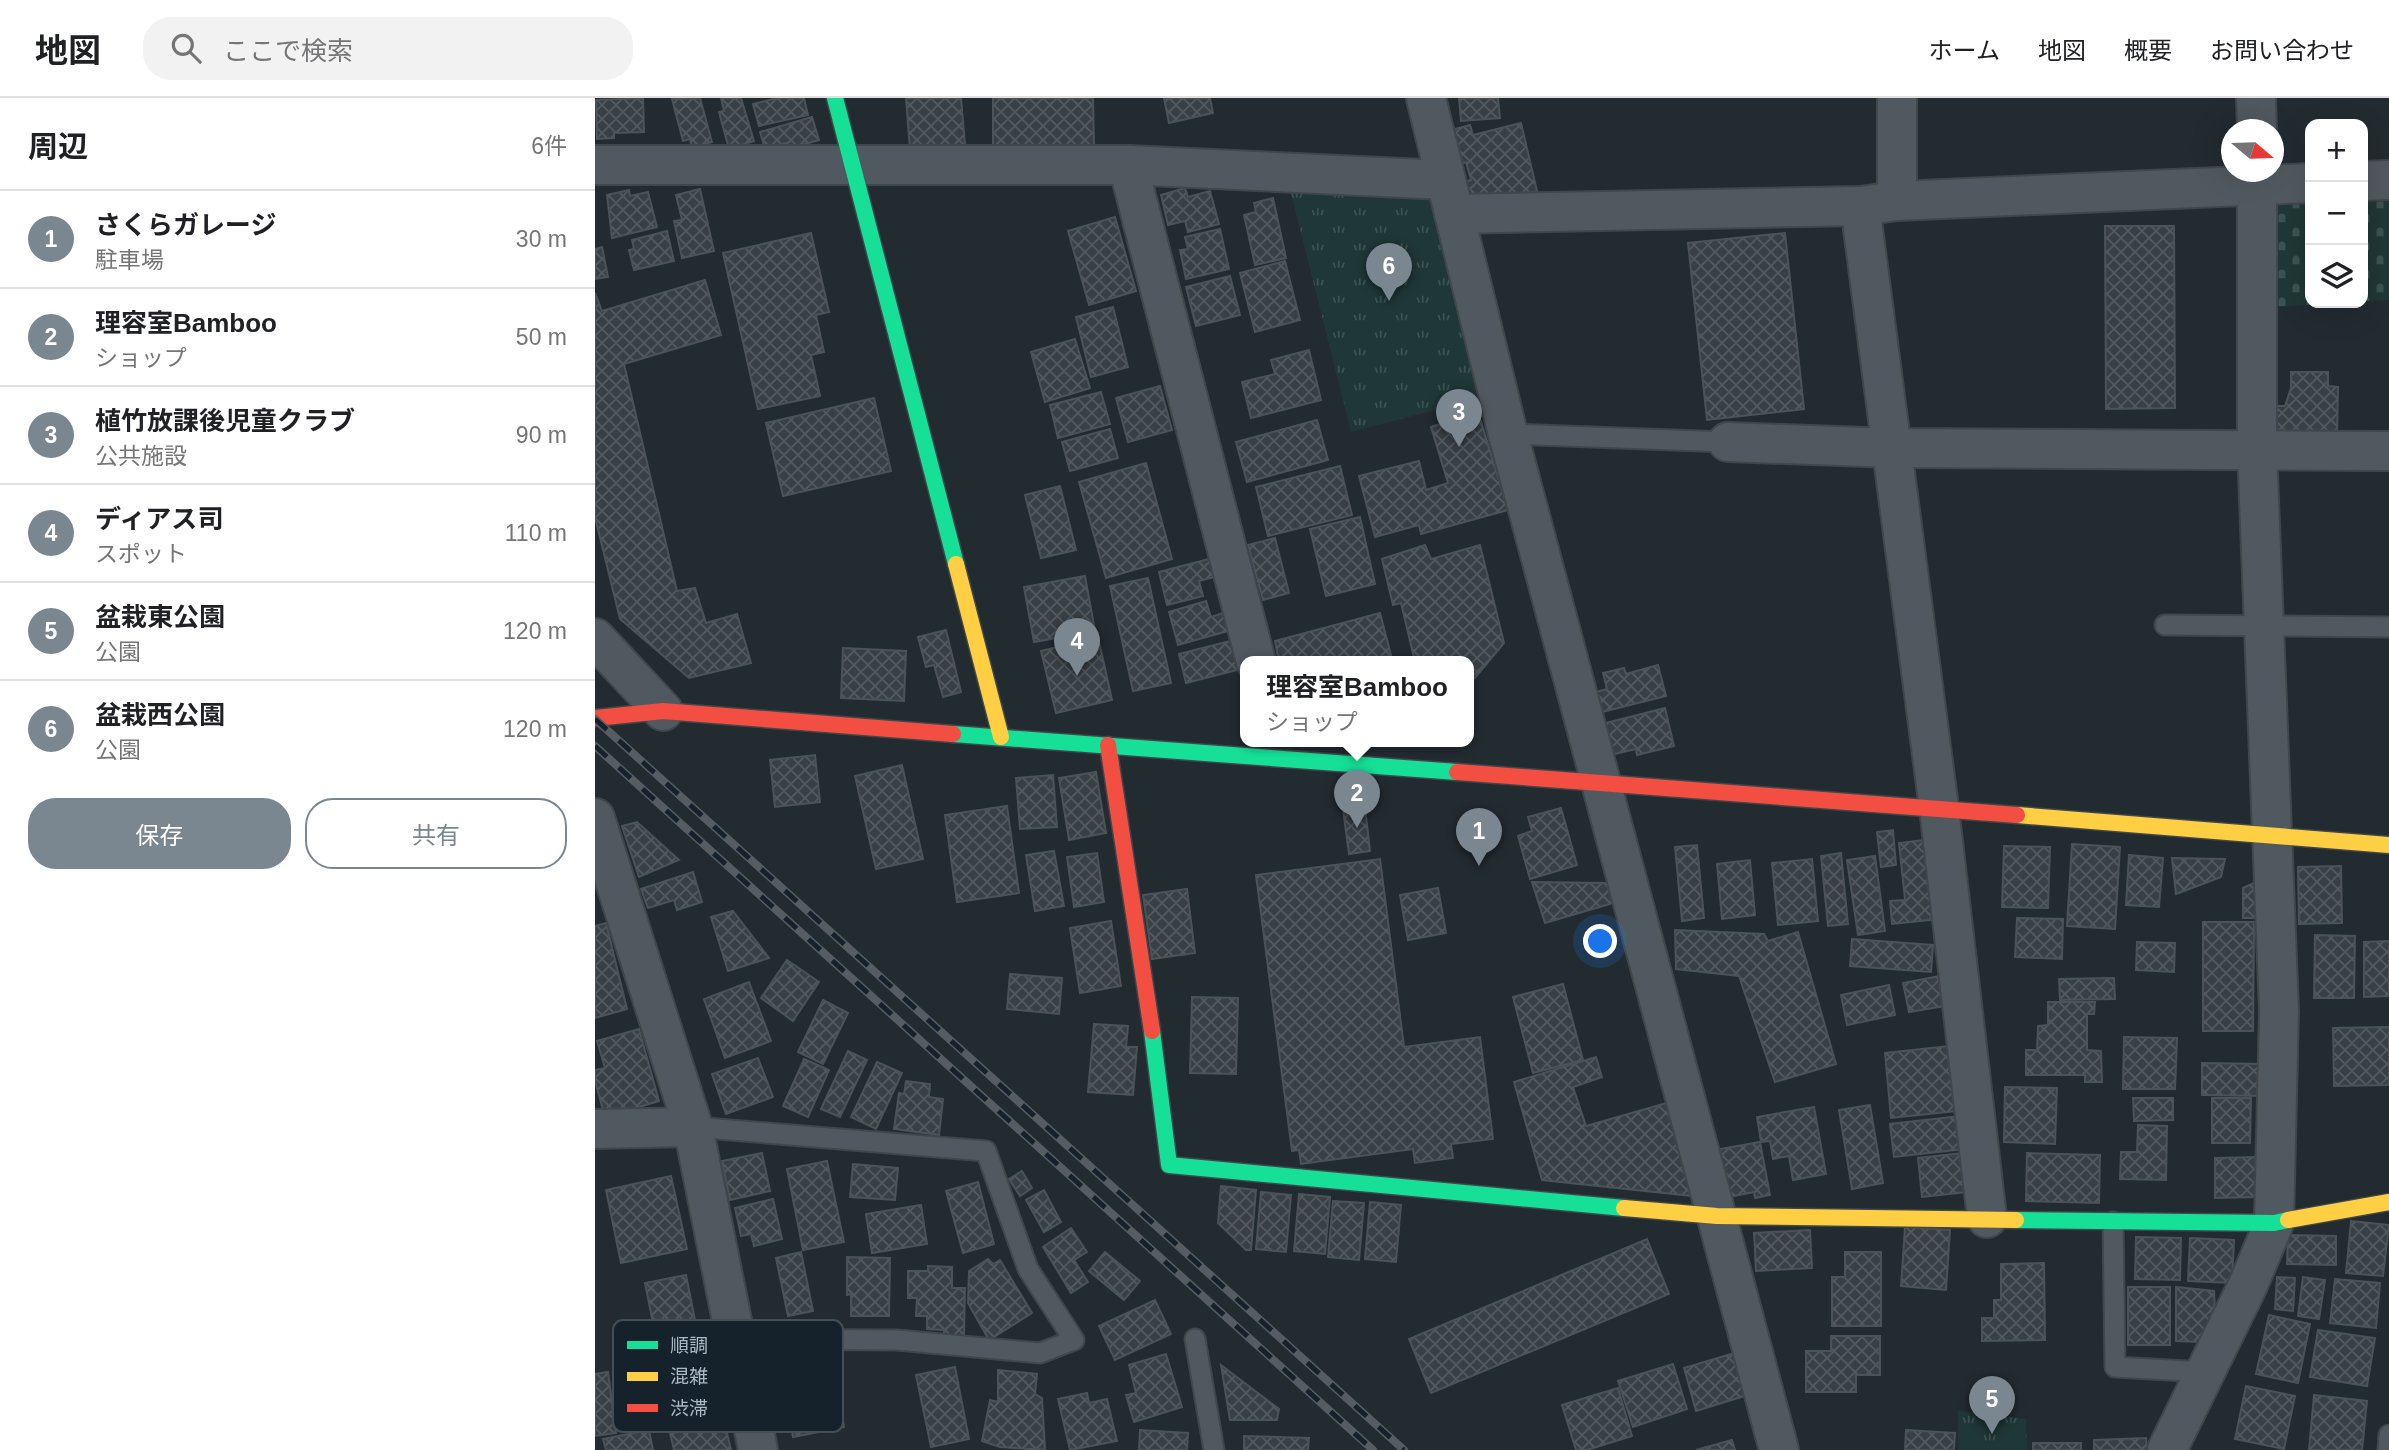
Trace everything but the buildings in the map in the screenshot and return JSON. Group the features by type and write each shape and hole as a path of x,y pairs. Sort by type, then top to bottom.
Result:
{"street":[{"path":"835,98 1001,737"},
{"path":"1426,98 1508,434 1779,1450"},
{"path":"1897,98 1878,203 1893,448 1987,1218"},
{"path":"2256,98 2257,119"},
{"path":"595,165 1128,165 1450,197 1878,203 2221,180"},
{"path":"1128,165 1254,656"},
{"path":"2284,180 2305,183"},
{"path":"2368,181 2389,180"},
{"path":"2167,1450 2274,1223 2279,1011 2257,448 2258,182"},
{"path":"1727,442 1893,448 2257,448 2389,451"},
{"path":"595,638 663,711"},
{"path":"595,718 663,711 1108,746 1279,751 1602,781 2389,845"},
{"path":"1108,746 1145,974 1169,1165 1358,1185 1717,1216 2274,1223 2389,1202"},
{"path":"595,818 692,1127 731,1320"},
{"path":"595,1129 692,1127"},
{"path":"754,1432 758,1450"}],"lane":[{"path":"1508,434 1727,442"},
{"path":"2165,625 2389,627"},
{"path":"692,1127 986,1151 1028,1269 1074,1340 1040,1353 897,1340 843,1340"},
{"path":"2113,1222 2115,1367 2205,1372"},
{"path":"1195,1339 1214,1450"},
{"path":"2388,1450 2389,1435"}],"green space":[{"path":"1290,189 1416,191 1436,204 1481,398 1351,432"},
{"path":"2389,201 2389,300 2368,301 2368,202"},
{"path":"2305,203 2305,305 2272,307 2273,204"},
{"path":"1958,1411 2026,1419 2027,1450 1958,1450"}],"railway":[{"path":"595,719 1404,1450"},
{"path":"595,746 1373,1450"}],"traffic: fast":[{"path":"835,98 956,564"},
{"path":"953,734 1457,772"},
{"path":"1152,1031 1169,1165 1624,1208"},
{"path":"2016,1220 2274,1223 2288,1220"}],"traffic: slow":[{"path":"956,564 1001,737"},
{"path":"2017,815 2389,845"},
{"path":"2288,1220 2389,1202"},
{"path":"1624,1208 1717,1216 2016,1220"}],"traffic: jam":[{"path":"595,718 663,711 953,734"},
{"path":"1108,745 1152,1031"},
{"path":"1457,772 2017,815"}],"place":[{"name":"盆栽西公園","path":"1389,301"},
{"name":"植竹放課後児童クラブ","path":"1459,447"},
{"name":"ディアス司","path":"1077,676"},
{"name":"理容室Bamboo","path":"1357,828"},
{"name":"さくらガレージ","path":"1479,866"},
{"name":"盆栽東公園","path":"1992,1434"}]}
